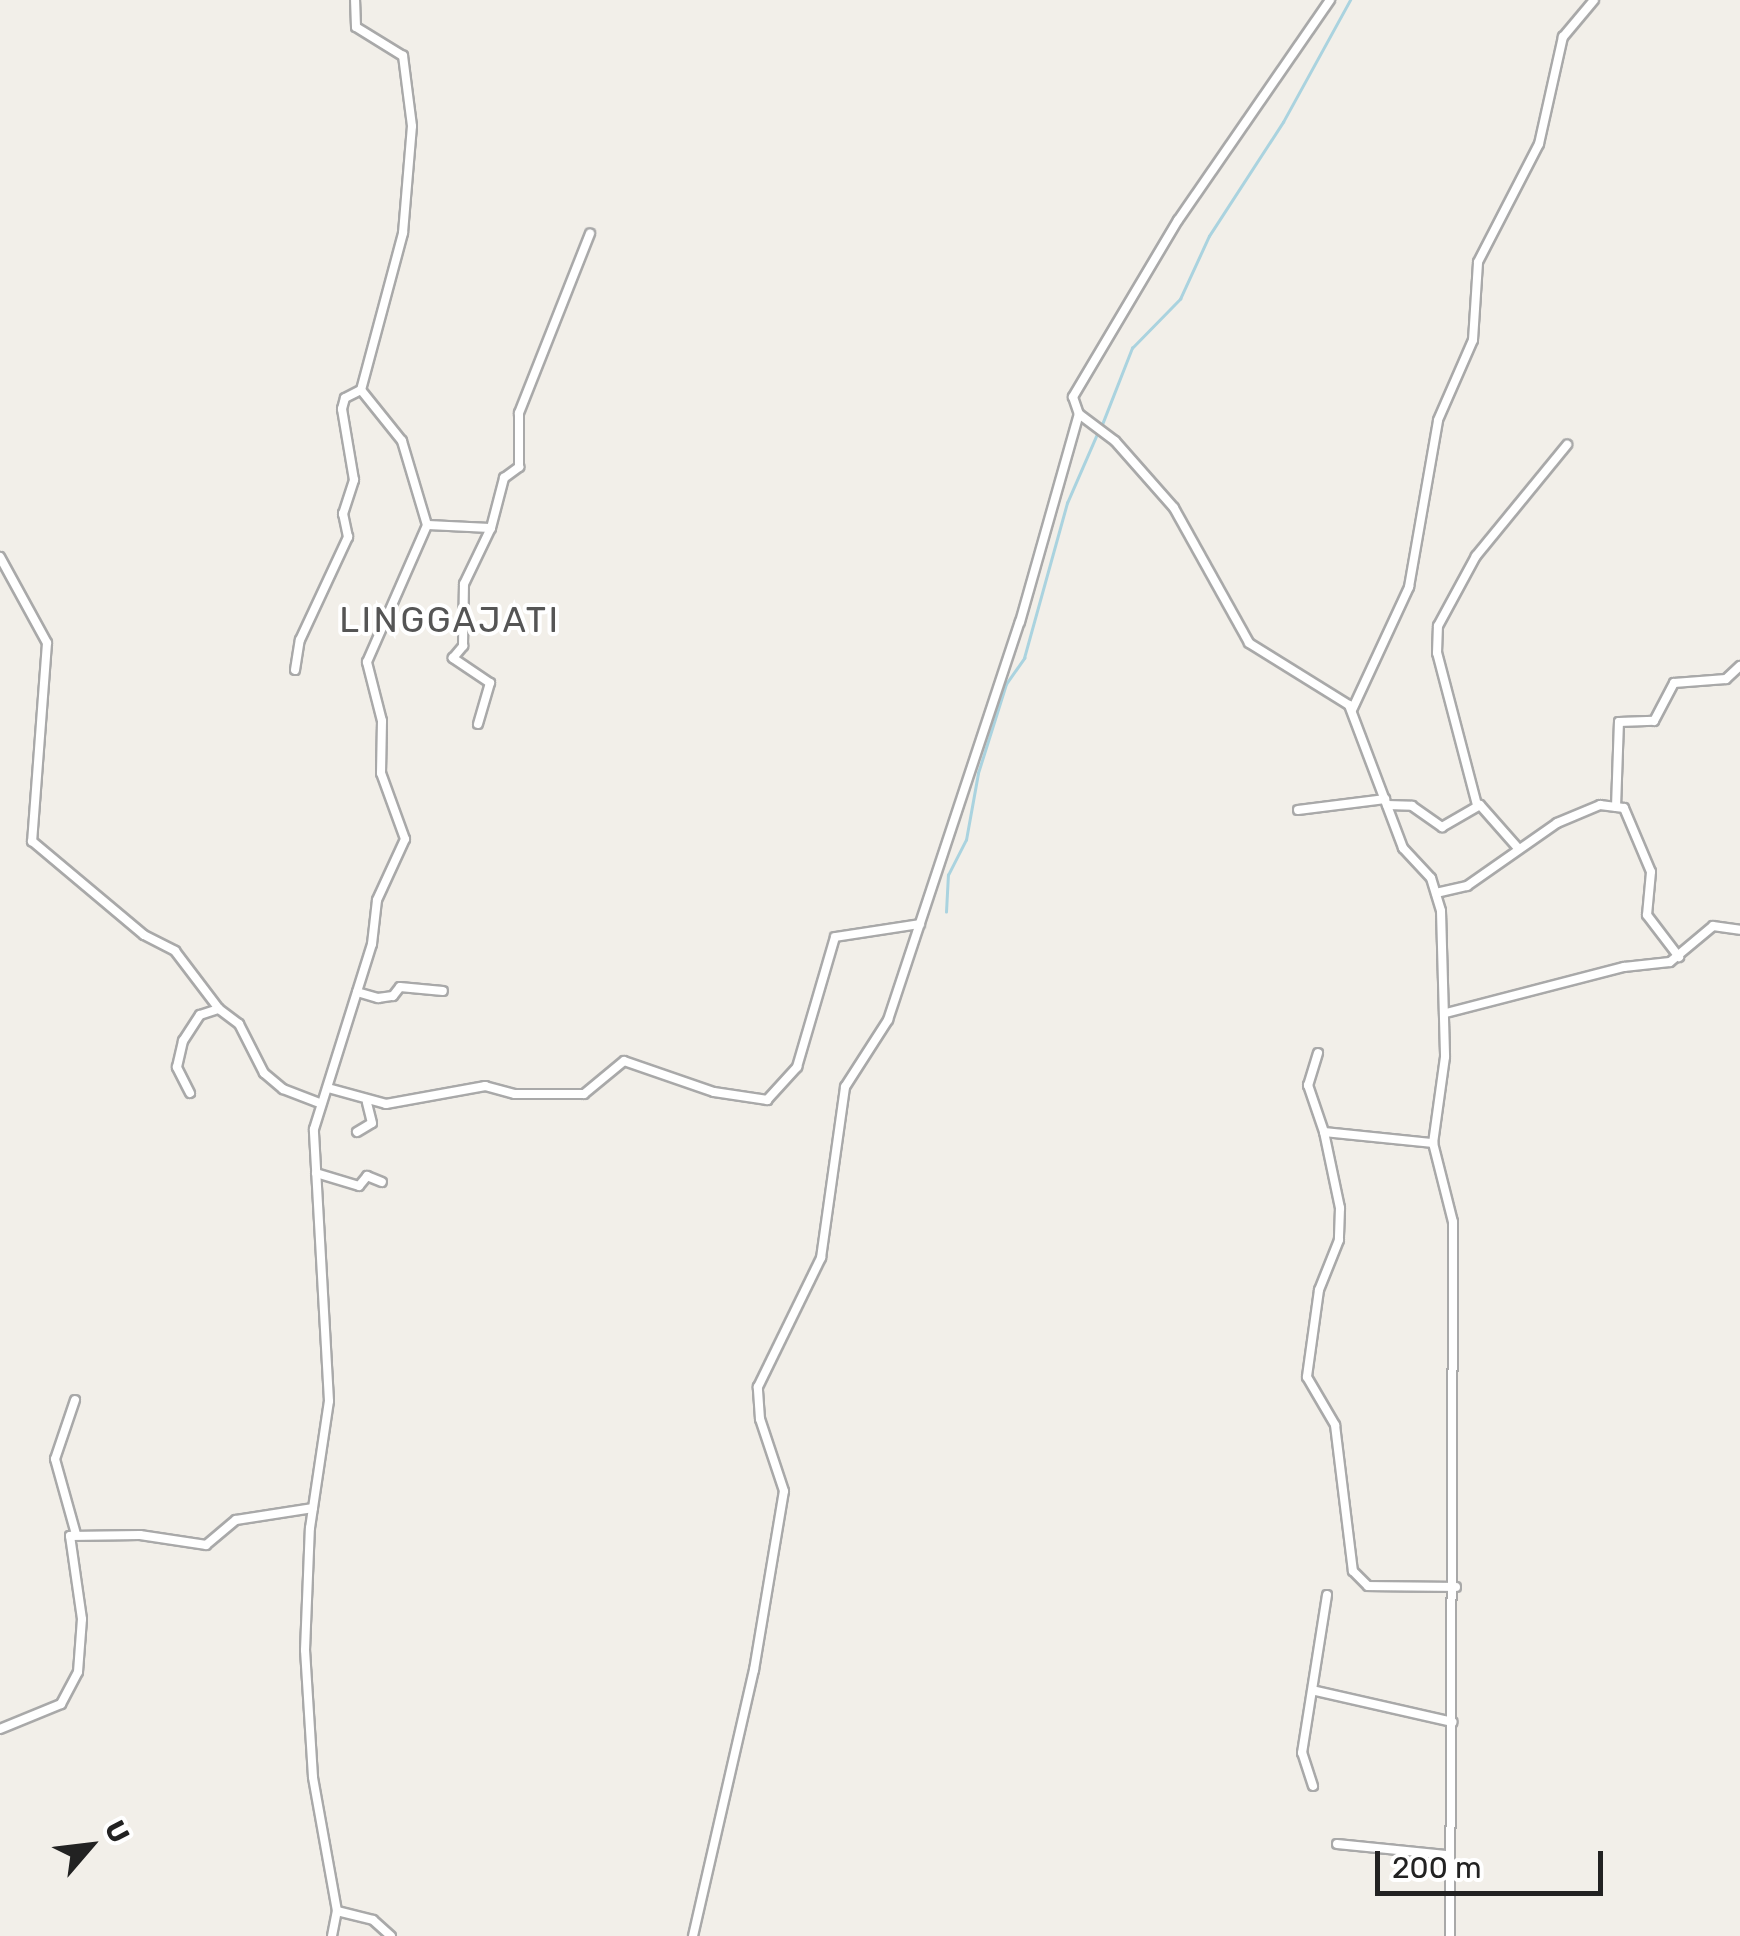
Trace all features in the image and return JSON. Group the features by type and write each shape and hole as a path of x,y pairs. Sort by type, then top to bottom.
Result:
{"street":[{"path":"295,670 300,640 348,536 343,514 354,480 342,409 345,398 361,390 403,233 412,126 403,56 356,27 355,0"},
{"path":"693,1936 754,1670 784,1490 760,1420 758,1386 821,1258 845,1087 885,1026 1020,622 1079,414 1074,390 1178,220 1330,0"},
{"path":"1352,710 1409,586 1438,420 1473,340 1478,262 1538,144 1563,37 1594,0"},
{"path":"478,724 490,683 453,658 463,646 467,573 491,528 504,478 520,467 518,413 590,234"},
{"path":"332,1936 337,1910 313,1777 305,1650 313,1508 330,1400 316,1173 319,1103 328,1088 357,992 377,900 404,840 381,772 382,721 368,650 427,525 402,440 361,390"},
{"path":"1079,414 1105,434 1174,508 1249,643 1352,710 1403,848 1436,893 1446,944 1446,1014 1432,1143 1452,1222 1456,1587 1448,1855 1450,1936"},
{"path":"1517,847 1478,805 1437,652 1438,626 1476,556 1567,444"},
{"path":"427,525 491,528"},
{"path":"0,557 47,643 32,841 144,934 172,948 219,1009 239,1024 272,1080 319,1103"},
{"path":"1616,807 1612,791 1619,722 1654,721 1674,684 1726,679 1740,666"},
{"path":"1298,810 1386,802 1412,806 1438,826 1478,805"},
{"path":"1436,893 1467,886 1517,847 1588,809 1616,807 1627,814 1651,872 1647,915 1680,957"},
{"path":"328,1088 367,1103 485,1086 514,1094 584,1094 624,1062 714,1092 767,1100 797,1067 835,937 920,924"},
{"path":"1446,1014 1680,957 1706,929 1740,930"},
{"path":"357,992 378,998 393,996 400,986 443,992"},
{"path":"190,1093 177,1067 183,1041 200,1015 219,1009"},
{"path":"1318,1053 1308,1084 1324,1132 1340,1208 1339,1240 1319,1290 1308,1377 1335,1426 1353,1571 1368,1586 1456,1587"},
{"path":"357,1132 372,1123 367,1103"},
{"path":"1324,1132 1432,1143"},
{"path":"316,1173 359,1186 367,1176 382,1182"},
{"path":"76,1400 55,1459 76,1534"},
{"path":"0,1730 61,1704 78,1672 82,1620 68,1542 76,1534 206,1545 236,1520 313,1508"},
{"path":"1313,1786 1301,1760 1316,1691 1327,1595"},
{"path":"1316,1691 1453,1722"},
{"path":"1337,1844 1448,1855"},
{"path":"337,1910 373,1920 391,1936"}],"waterway":[{"path":"1101,427 1132,348 1180,299 1209,236 1283,122 1350,0"},
{"path":"946,912 948,875 966,840 978,773 1006,684 1024,658 1067,503 1097,434"}],"district":[{"name":"LINGGAJATI","path":"450,620"}]}
